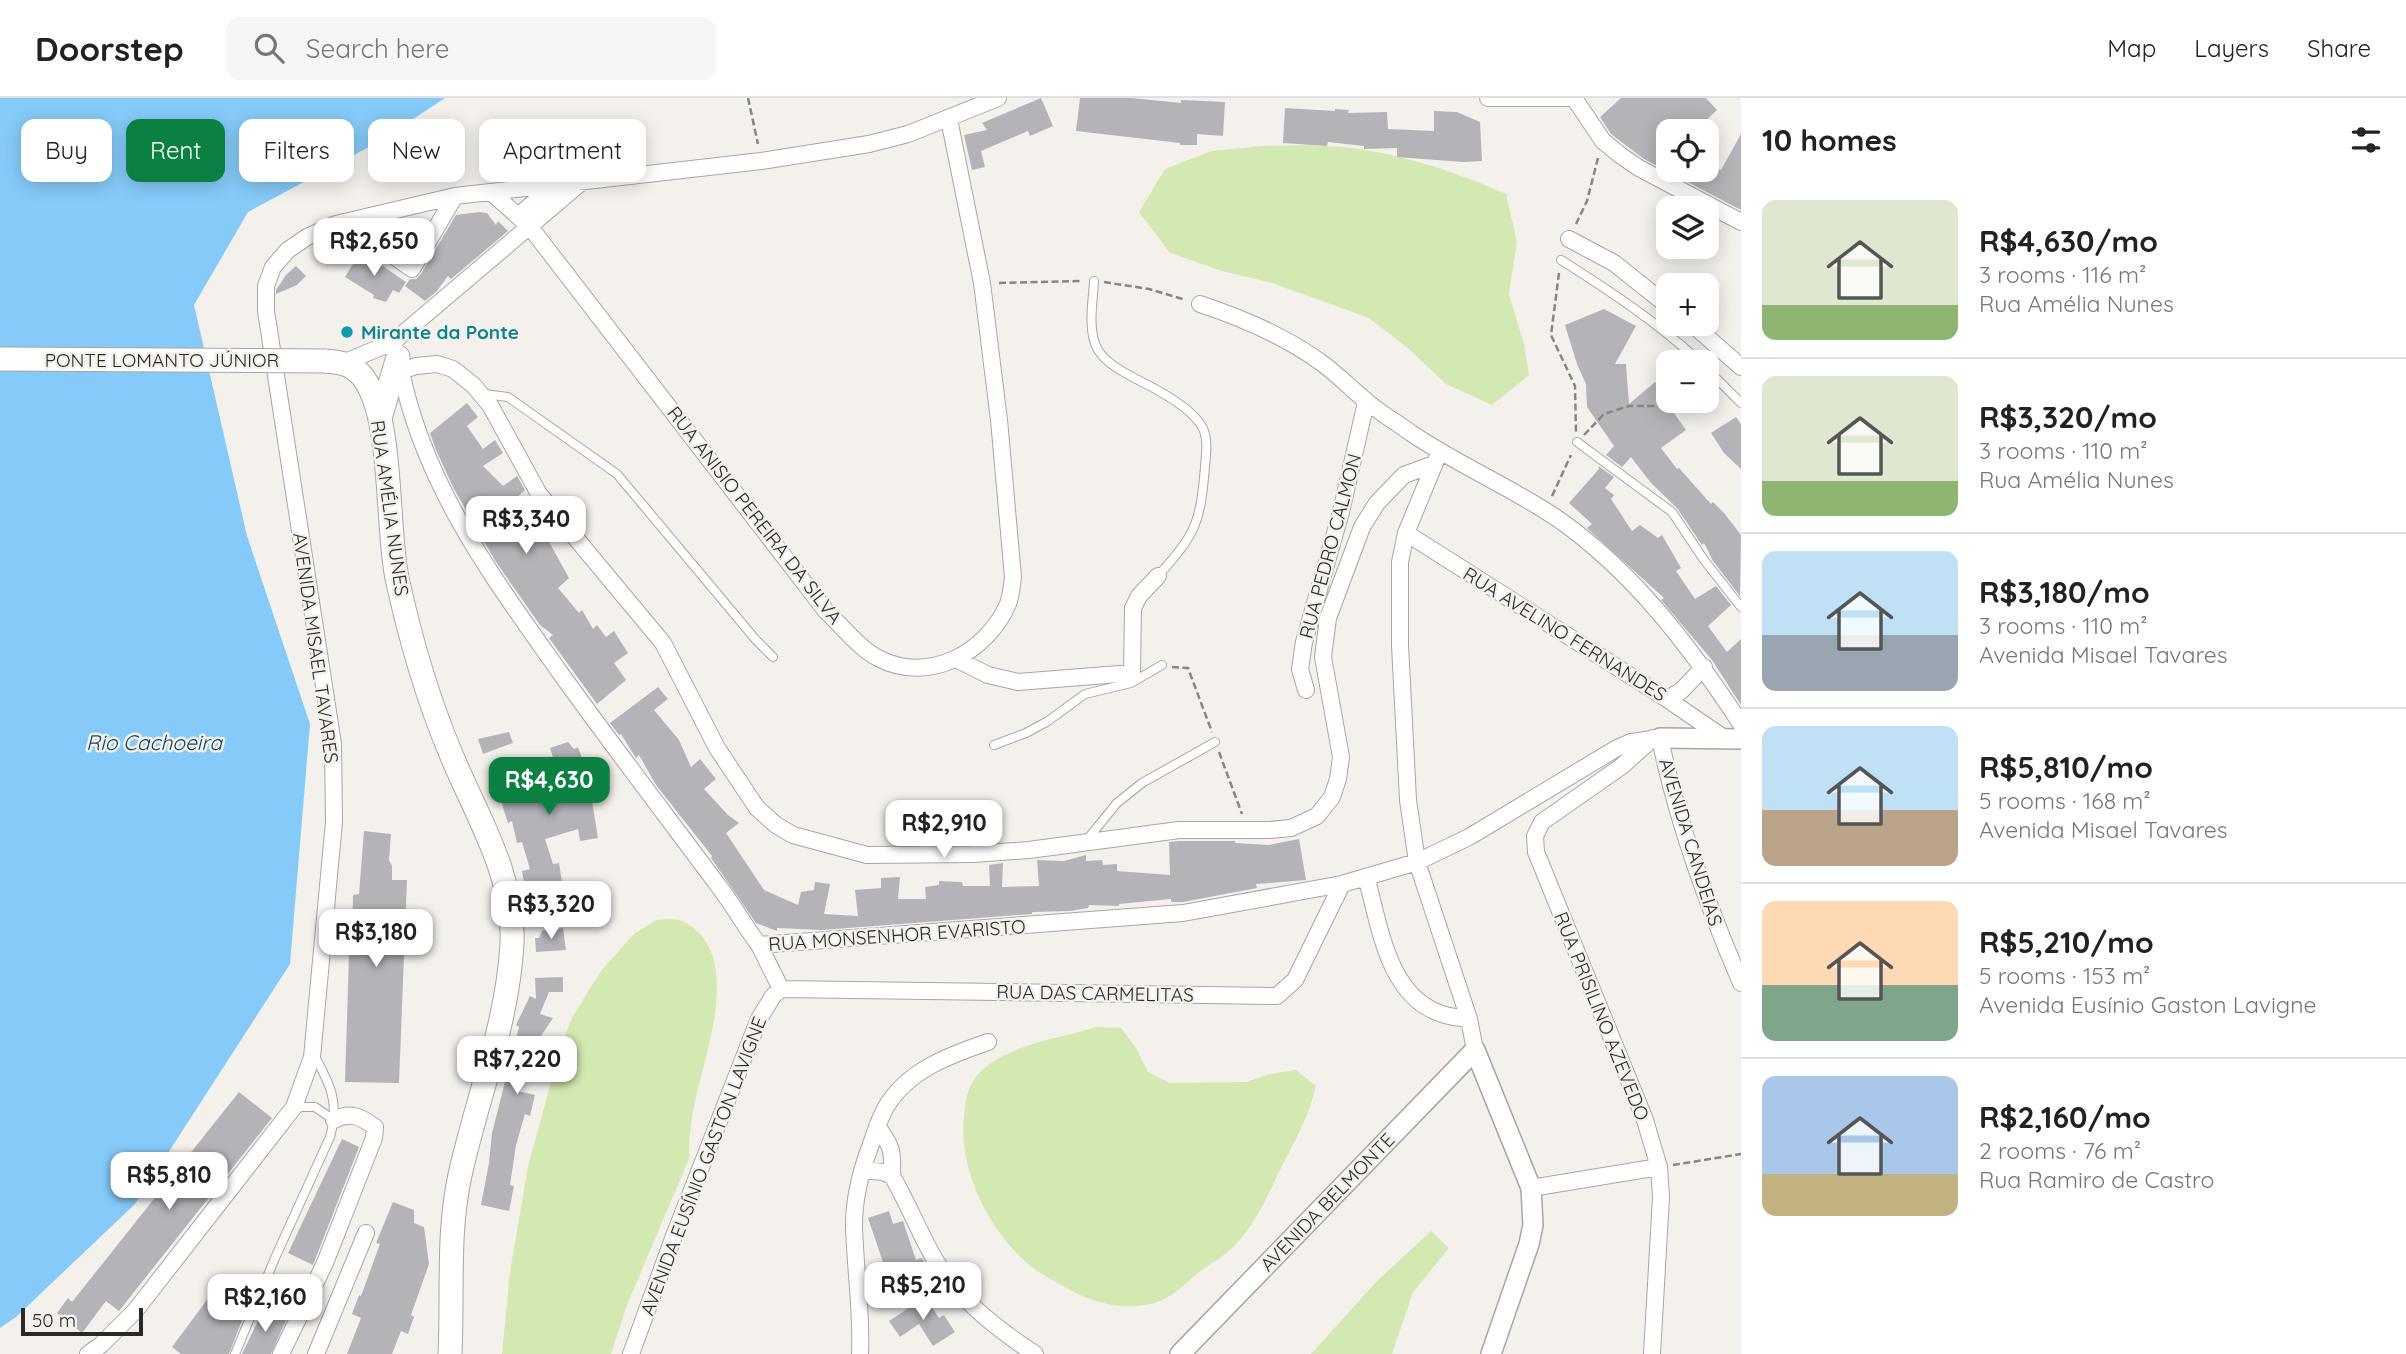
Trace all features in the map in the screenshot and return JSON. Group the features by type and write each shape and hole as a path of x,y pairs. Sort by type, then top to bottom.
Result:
{"main road":[{"path":"380,418 397,357"},
{"name":"PONTE LOMANTO JÚNIOR","path":"0,359 334,362"},
{"name":"RUA AMÉLIA NUNES","path":"334,362 362,376 370,389 380,418 396,573 409,632 425,688 498,859 509,898 512,943 501,1018 460,1176 451,1228 450,1354"}],"street":[{"path":"646,174 761,161 869,144 908,134 998,98"},
{"path":"1488,98 1575,98 1603,141 1639,168 1741,222"},
{"name":"RUA ANISIO PEREIRA DA SILVA","path":"491,192 524,221 827,611 877,658 906,667 931,667 956,659 980,643 997,624 1009,602 1013,578 999,420 982,284 949,119"},
{"path":"345,222 455,196 570,182"},
{"path":"524,221 582,182"},
{"path":"334,362 397,357 557,183"},
{"path":"345,222 412,269 455,196"},
{"name":"AVENIDA MISAEL TAVARES","path":"100,1351 135,1311 295,1107 312,1052 334,822 333,744 266,311 266,286 273,267 288,250 307,237 345,222"},
{"path":"1569,239 1614,263 1656,296"},
{"path":"1200,304 1231,314 1282,337 1321,362 1366,402 1437,458 1544,511 1610,560 1704,667 1741,724"},
{"path":"1706,336 1741,367"},
{"name":"RUA PEDRO CALMON","path":"397,357 416,366 436,364 453,369 490,405 539,494 663,643 717,748 757,808 776,825 793,835 867,855 973,854 1084,844 1179,830 1269,831 1291,828 1317,816 1332,797 1341,757 1323,657 1328,618 1363,527 1377,503 1404,475 1437,458"},
{"name":"RUA MONSENHOR EVARISTO","path":"397,357 414,426 429,465 488,572 625,764 719,886 759,945 1183,913 1342,884 1417,862 1469,837 1618,748 1631,742 1656,738"},
{"name":"RUA PEDRO CALMON","path":"1307,690 1300,663 1304,642 1341,512 1366,402"},
{"path":"1437,458 1406,533 1400,562 1403,722 1408,800 1417,862 1469,1019 1475,1050 1531,1188 1534,1217 1529,1244 1490,1354"},
{"name":"RUA AVELINO FERNANDES","path":"1406,533 1732,738"},
{"path":"956,659 988,675 1018,682 1132,674 1133,608 1139,596 1158,576"},
{"path":"1667,699 1681,691 1704,667"},
{"path":"1656,738 1732,738"},
{"name":"AVENIDA CANDEIAS","path":"1656,738 1709,906 1741,984"},
{"name":"RUA PRISILINO AZEVEDO","path":"1652,1354 1661,1197 1659,1167 1645,1120 1536,852 1535,836 1542,822 1622,766 1656,738"},
{"path":"1366,877 1391,965 1407,990 1427,1007 1442,1014 1469,1019"},
{"name":"RUA DAS CARMELITAS","path":"781,989 1277,996 1295,980 1342,884"},
{"path":"759,945 781,989"},
{"name":"AVENIDA EUSÍNIO GASTON LAVIGNE","path":"631,1354 759,1019 773,996 781,989"},
{"path":"860,1354 854,1222 862,1170 877,1126 887,1106 904,1085 930,1065 956,1052 988,1042"},
{"name":"AVENIDA BELMONTE","path":"1180,1354 1475,1050"},
{"path":"281,1354 325,1263 374,1138 374,1127 363,1119 352,1115 334,1120"},
{"path":"877,1126 891,1144 892,1177 935,1260 962,1294 998,1327 1035,1354"},
{"path":"1531,1188 1659,1167"},
{"path":"862,1170 883,1172 892,1177"},
{"path":"316,1354 366,1233"}],"lane":[{"path":"1561,260 1622,299 1687,350"},
{"path":"1094,281 1092,326 1098,350 1120,369 1166,395 1189,413 1200,424 1206,439 1202,504 1198,522 1185,545 1158,576"},
{"path":"1719,381 1741,403"},
{"path":"481,394 508,397 617,474 773,657"},
{"path":"1577,442 1672,512 1704,560 1741,607"},
{"path":"994,745 1048,721 1084,694 1131,683 1162,666"},
{"path":"1084,844 1117,803 1142,783 1215,742"},
{"path":"235,1354 330,1137 335,1106 326,1075 312,1052"},
{"path":"295,1107 315,1107 334,1120"}],"path":[{"path":"748,98 761,161"},
{"path":"1569,239 1587,201 1603,141"},
{"path":"1561,260 1551,335 1575,386 1577,442"},
{"path":"1544,511 1577,442 1604,414 1629,406 1656,406"},
{"path":"1659,1167 1741,1154"}],"green space":[{"path":"1310,145 1358,149 1401,157 1455,173 1506,194 1517,242 1509,294 1524,344 1529,375 1492,405 1446,384 1409,349 1369,318 1272,283 1222,271 1170,253 1139,212 1165,169 1212,151"},
{"path":"656,920 682,921 702,936 713,957 717,981 716,1009 692,1117 689,1159 627,1305 611,1354 502,1354 510,1272 528,1166 562,1042 573,1016 601,971 634,934"},
{"path":"1096,1027 1121,1028 1136,1048 1148,1072 1170,1083 1246,1082 1270,1074 1296,1070 1316,1086 1310,1108 1296,1138 1261,1208 1242,1237 1175,1292 1162,1300 1142,1306 1118,1306 1095,1301 1073,1292 1031,1267 1000,1234 989,1216 971,1177 966,1157 963,1137 965,1105 970,1088 979,1073 1004,1055 1019,1049"},
{"path":"1431,1231 1449,1248 1413,1292 1392,1354 1311,1354 1376,1282"}],"water":[{"name":"Rio Cachoeira","path":"0,98 445,98 413,119 368,119 368,147 354,155 354,119 239,119 239,182 304,182 248,212 194,305 247,536 310,724 290,964 135,1204 16,1317 0,1328"}],"building":[{"path":"1041,98 1053,126 1030,136 1028,131 981,151 985,167 972,170 964,135 987,130 982,123"},
{"path":"1080,98 1132,98 1181,103 1181,100 1225,102 1223,136 1197,134 1197,145 1180,145 1076,131"},
{"path":"1621,98 1706,98 1717,110 1708,119 1656,119 1656,165 1611,134 1600,117"},
{"path":"1285,108 1349,110 1348,113 1387,112 1388,129 1434,131 1434,111 1457,112 1480,122 1482,161 1397,157 1397,148 1364,149 1364,146 1328,142 1327,146 1283,143"},
{"path":"1741,134 1741,210 1719,196 1688,182 1719,182 1719,169 1721,170"},
{"path":"487,213 496,225 498,221 508,231 451,279 448,276 425,301 405,286 410,279 416,279 421,274 456,215"},
{"path":"361,251 406,282 399,293 393,290 386,302 373,298 374,295 345,277"},
{"path":"296,266 306,276 297,285 276,294 286,275"},
{"path":"1604,309 1636,326 1615,364 1626,364 1629,404 1655,382 1656,413 1674,413 1686,430 1661,448 1677,469 1679,468 1711,504 1713,502 1724,513 1741,535 1740,596 1677,508 1651,483 1631,457 1622,467 1606,455 1614,446 1587,407 1586,384 1565,325"},
{"path":"467,403 478,417 467,426 483,449 495,440 503,453 483,466 503,486 517,476 525,490 507,506 512,513 509,515 528,540 550,523 556,534 548,540 569,578 558,588 579,613 582,610 593,629 597,625 606,637 614,631 628,653 614,663 626,680 597,704 549,638 553,635 540,625 496,562 454,489 436,450 430,433"},
{"path":"1736,417 1741,424 1741,469 1724,453 1711,433"},
{"path":"1598,466 1614,477 1605,488 1614,495 1611,499 1632,531 1640,525 1658,538 1662,535 1681,568 1676,571 1695,599 1716,586 1731,605 1708,626 1727,652 1741,639 1741,705 1712,660 1661,600 1664,598 1587,528 1592,524 1569,503 1599,469"},
{"path":"658,687 668,699 654,710 679,740 691,767 700,759 716,779 704,789 739,823 726,833 764,890 798,905 801,892 814,890 815,882 830,884 824,914 858,916 855,890 881,888 881,878 900,877 898,899 926,899 925,887 939,885 939,881 962,882 963,886 990,886 989,865 1003,863 1002,887 1039,886 1037,860 1064,861 1086,855 1086,861 1102,860 1103,865 1117,864 1117,871 1170,875 1169,842 1179,841 1235,841 1269,845 1299,839 1306,880 1256,884 1257,888 1183,902 1171,902 1171,899 1119,906 1089,905 1088,908 1070,911 822,930 777,928 777,931 756,923 712,856 656,785 639,755 636,758 621,734 619,735 610,723"},
{"path":"509,732 513,743 483,754 478,739"},
{"path":"568,742 574,749 578,747 597,799 592,801 598,838 580,841 578,829 545,839 553,864 559,863 562,882 560,905 534,904 535,886 525,887 522,871 530,869 522,842 517,843 512,821 508,823 493,776 526,768 529,793 560,778 550,748"},
{"path":"364,831 391,834 389,860 392,880 407,880 399,1083 345,1082 353,895 359,894"},
{"path":"563,928 566,950 536,952 535,938 539,938 542,931"},
{"path":"563,977 563,992 549,992 540,1014 553,1018 539,1039 545,1041 542,1053 538,1052 534,1067 525,1065 518,1091 535,1095 530,1116 525,1114 516,1145 510,1185 514,1186 509,1211 481,1205 492,1133 519,1027 516,1025 530,996 536,999 535,978"},
{"path":"239,1092 272,1118 119,1311 106,1301 82,1333 57,1313 68,1298 72,1302"},
{"path":"342,1139 359,1147 313,1265 288,1253"},
{"path":"393,1202 414,1210 414,1223 424,1227 429,1264 411,1315 414,1317 408,1334 401,1331 392,1354 347,1354 361,1318 352,1314 359,1295 361,1296 380,1244 376,1243"},
{"path":"889,1211 893,1224 903,1221 916,1260 922,1258 932,1276 869,1299 868,1275 887,1274 868,1218"},
{"path":"215,1289 246,1310 229,1354 181,1354 172,1347"},
{"path":"925,1297 939,1318 944,1315 955,1332 933,1346 919,1324 900,1337 889,1321"},
{"path":"264,1308 287,1318 271,1354 242,1354"}],"place":[{"name":"Mirante da Ponte","path":"347,332"}]}
